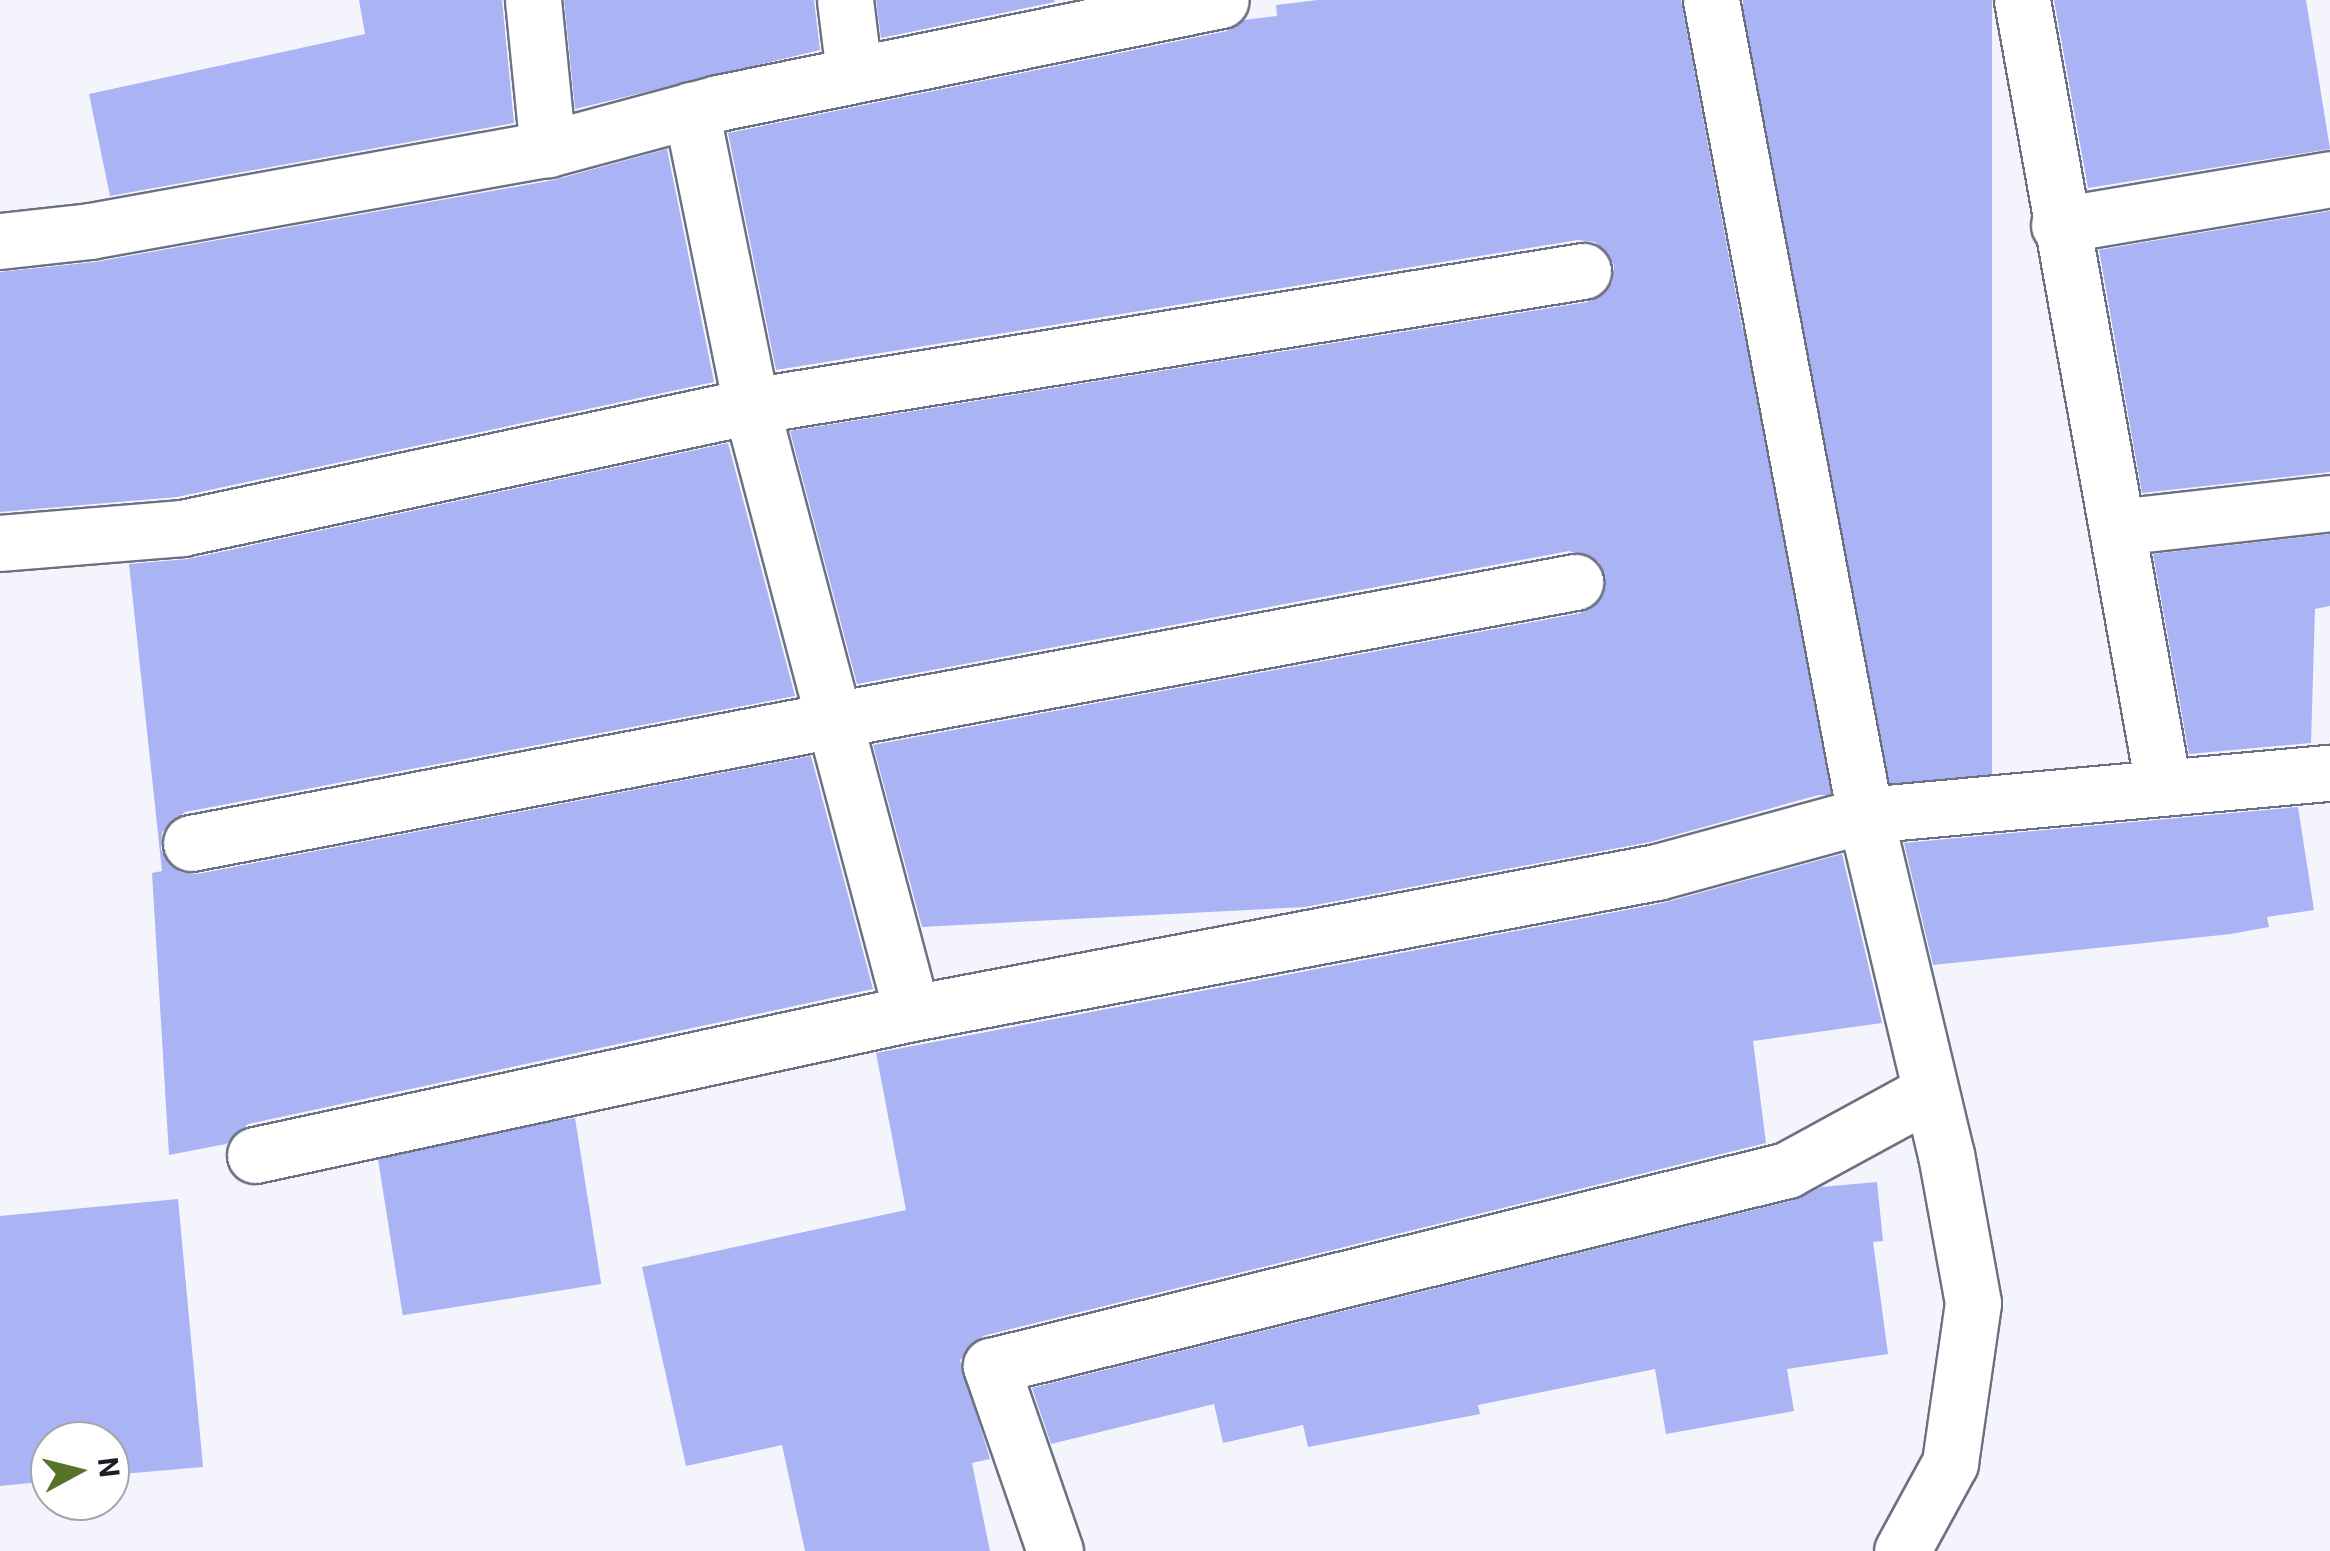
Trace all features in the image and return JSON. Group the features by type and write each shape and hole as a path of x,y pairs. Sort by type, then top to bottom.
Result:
{"street":[{"path":"532,0 548,149"},
{"path":"845,0 854,73"},
{"path":"0,241 90,231 548,149 691,110 854,73 1221,0"},
{"path":"1712,0 1866,815 1974,1303 1950,1463 1902,1551"},
{"path":"2022,0 2059,226 2163,785"},
{"path":"691,110 751,406 912,1013"},
{"path":"2059,226 2330,179"},
{"path":"0,542 182,528 751,406 1583,271"},
{"path":"2118,527 2330,502"},
{"path":"191,843 1576,582"},
{"path":"255,1155 912,1013 1657,872 1866,815 2163,785 2330,773"},
{"path":"1054,1551 990,1366 1787,1170 1928,1093"}],"building":[{"path":"359,0 502,0 514,123 110,196 89,94 365,34"},
{"path":"564,0 814,0 820,50 575,109"},
{"path":"876,0 1054,0 1055,2 881,38"},
{"path":"1318,0 1681,0 1829,792 1650,842 1305,907 922,927 873,745 1581,613 1604,593 1599,562 1569,551 857,684 790,431 1588,302 1612,283 1614,265 1595,242 1578,240 776,370 728,133 1227,31 1244,20 1277,16 1276,5"},
{"path":"1743,0 1992,0 1992,795 1743,795"},
{"path":"2054,0 2306,0 2330,149 2088,188"},
{"path":"667,149 714,382 177,497 0,512 0,272 95,262 554,180"},
{"path":"2330,211 2330,472 2142,493 2099,250"},
{"path":"728,443 795,696 185,812 162,832 161,850 180,872 197,874 811,756 873,989 248,1124 226,1144 169,1155 152,873 162,871 129,564 188,559"},
{"path":"2330,534 2330,606 2315,609 2311,743 2189,754 2153,554"},
{"path":"2298,807 2314,910 2267,917 2269,927 2231,934 1933,965 1904,843"},
{"path":"1842,854 1882,1023 1753,1041 1766,1143 983,1336 960,1360 990,1459 972,1463 990,1551 805,1551 782,1445 686,1466 642,1267 906,1210 876,1053 1663,903"},
{"path":"575,1118 601,1284 403,1315 376,1149"},
{"path":"1877,1182 1883,1241 1873,1242 1888,1354 1787,1369 1794,1411 1666,1434 1655,1369 1478,1405 1480,1414 1308,1447 1303,1425 1223,1443 1214,1404 1051,1444 1032,1388 1794,1200 1821,1187"},
{"path":"178,1199 203,1467 130,1473 130,1421 30,1421 30,1483 0,1486 0,1216"}]}
